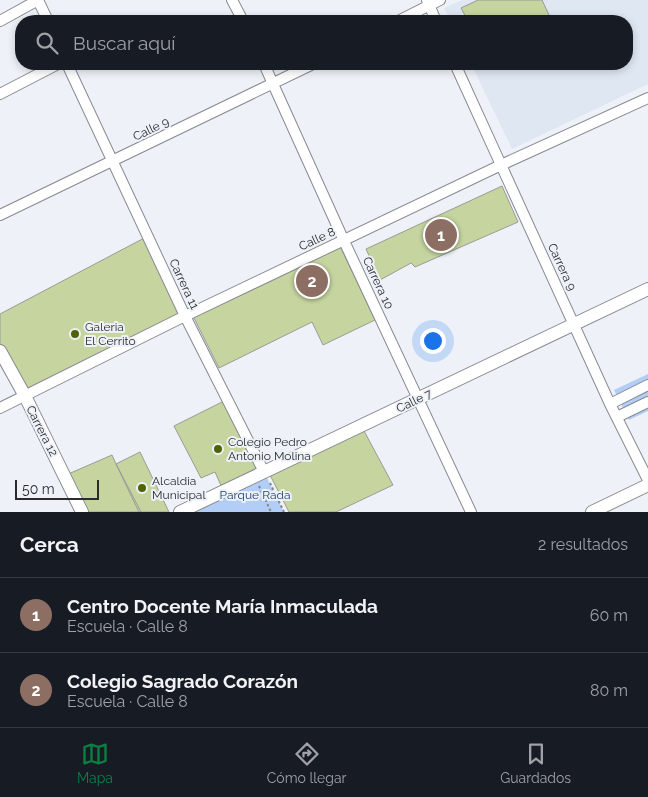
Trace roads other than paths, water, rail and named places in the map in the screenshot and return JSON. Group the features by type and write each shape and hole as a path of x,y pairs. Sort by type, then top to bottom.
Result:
{"street":[{"path":"0,21 38,0 45,15"},
{"path":"232,0 240,15"},
{"path":"408,15 428,3 440,0"},
{"path":"428,3 433,15"},
{"path":"0,94 46,70"},
{"name":"Carrera 11","path":"70,70 185,316 264,472"},
{"name":"Carrera 10","path":"267,70 344,241 471,512"},
{"name":"Calle 9","path":"0,215 301,70"},
{"name":"Carrera 9","path":"458,70 616,417 648,480"},
{"name":"Calle 8","path":"0,408 185,316 501,165 648,98"},
{"name":"Calle 7","path":"180,512 648,289"},
{"name":"Carrera 12","path":"0,351 82,512"},
{"path":"610,404 648,386"},
{"path":"616,417 648,402"},
{"path":"592,512 648,485"}],"place":[{"name":"Centro Docente María Inmaculada","path":"441,235"},
{"name":"Colegio Sagrado Corazón","path":"312,281"},
{"name":"Galeria El Cerrito","path":"75,334"},
{"name":"Colegio Pedro Antonio Molina","path":"218,449"},
{"name":"Alcaldia Municipal","path":"142,488"}],"park label":[{"name":"Parque Rada","path":"255,495"}]}
